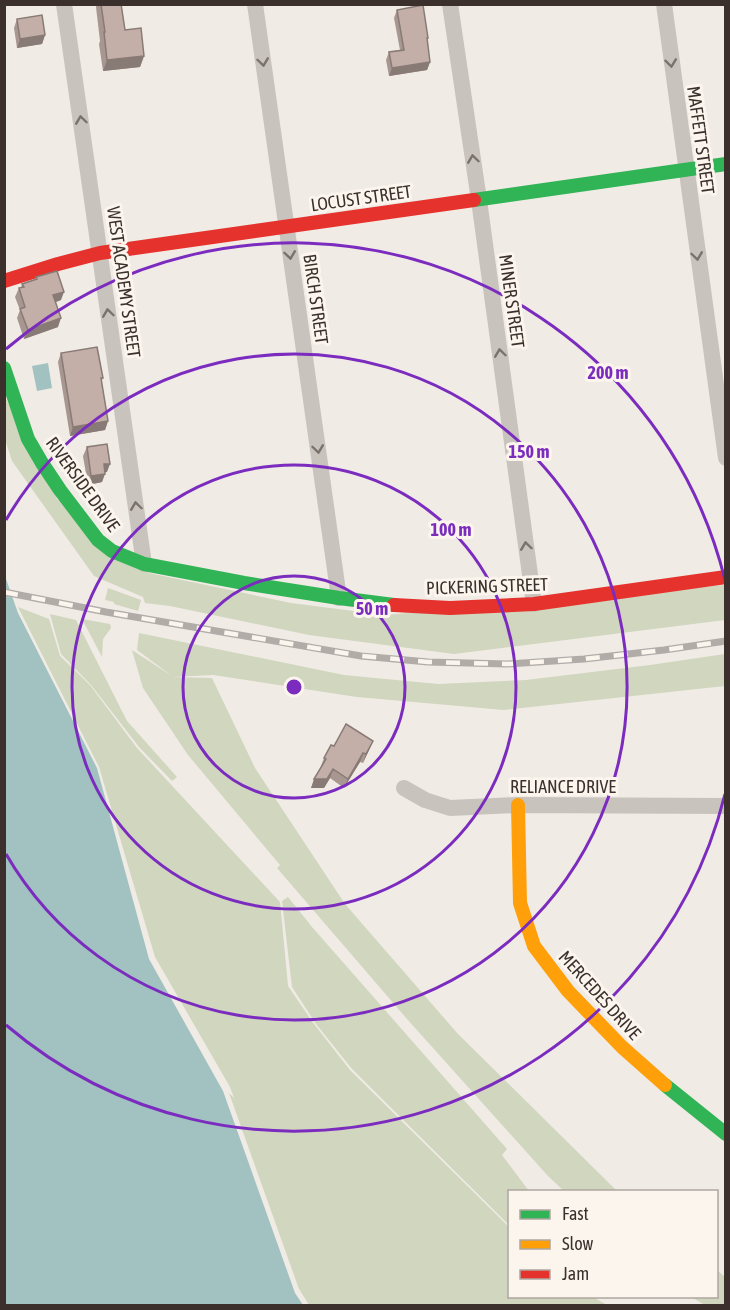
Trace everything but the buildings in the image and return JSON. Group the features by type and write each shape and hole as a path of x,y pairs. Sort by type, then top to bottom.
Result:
{"street":[{"name":"WEST ACADEMY STREET","path":"64,4 144,564"},
{"name":"BIRCH STREET","path":"255,4 339,598"},
{"name":"MINER STREET","path":"450,4 534,604"},
{"name":"MAFFETT STREET","path":"664,4 726,458"},
{"name":"LOCUST STREET","path":"4,281 100,253 726,164"},
{"name":"RIVERSIDE DRIVE","path":"4,368 28,439 60,490 98,540 112,551 144,564"},
{"name":"PICKERING STREET","path":"144,564 339,598 395,605 450,608 534,604 726,577"},
{"name":"RELIANCE DRIVE","path":"404,788 425,801 450,807 726,806"},
{"name":"MERCEDES DRIVE","path":"518,805 520,903 534,946 568,990 622,1047 675,1094 726,1134"}],"green space":[{"path":"4,395 57,499 149,573 291,603 385,615 725,585 725,620 454,654 309,635 170,606 145,603 143,597 94,576 12,461 5,439"},
{"path":"108,588 141,600 138,611 105,600"},
{"path":"18,607 49,619 60,656 90,685 137,748 280,902 288,986 314,1024 350,1070 508,1226 508,1298 595,1298 607,1305 309,1305 299,1289 229,1093 234,1098 230,1087 155,957 99,767"},
{"path":"50,614 76,620 127,721 177,777 172,781 139,747 91,685 61,654"},
{"path":"82,619 110,624 111,628 103,639 102,657"},
{"path":"139,633 344,675 438,684 526,680 725,654 725,686 504,710 357,697 213,675 173,677 212,678 255,768 345,904 458,1034 616,1190 563,1190 407,1019 277,868 280,865 188,755 143,688 132,650 172,676 137,650"},
{"path":"288,897 507,1149 502,1155 528,1190 508,1190 508,1224 352,1069 316,1024 292,987 282,901"},
{"path":"718,1271 725,1277 725,1305 705,1305 693,1298 718,1298"}],"water":[{"path":"48,363 52,388 37,391 32,366"},
{"path":"5,576 18,613 97,768 149,959 223,1091 295,1293 303,1305 5,1305"}],"railway":[{"path":"4,592 361,656 428,662 507,664 584,659 726,641"}],"traffic: fast":[{"path":"474,200 726,164"},
{"path":"4,368 28,439 42,463 98,540 112,551 144,564 244,583 394,605"},
{"path":"665,1085 726,1134"}],"traffic: slow":[{"path":"518,805 520,903 534,946 568,991 622,1047 665,1085"}],"traffic: jam":[{"path":"4,281 100,253 474,200"},
{"path":"394,605 450,608 534,604 726,577"}]}
